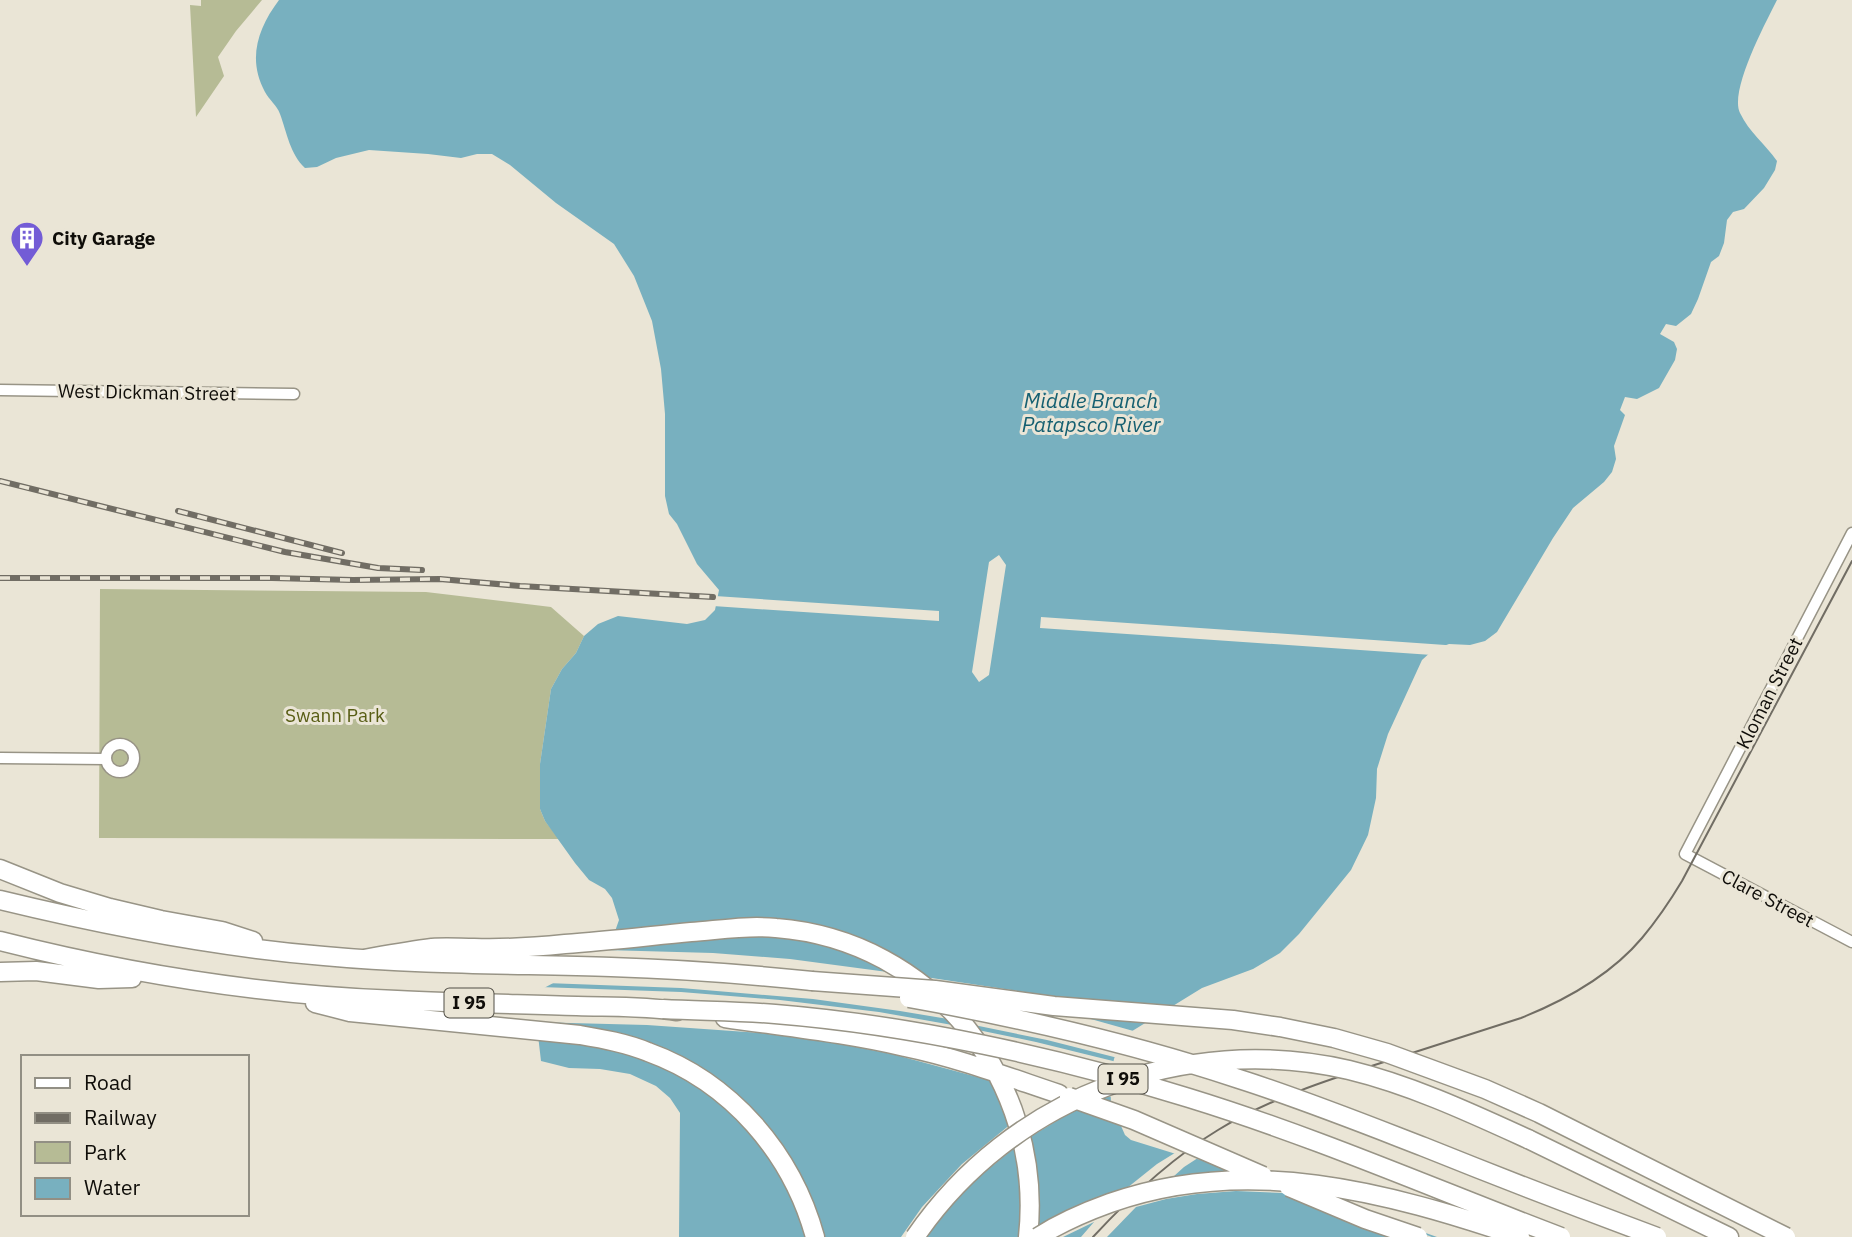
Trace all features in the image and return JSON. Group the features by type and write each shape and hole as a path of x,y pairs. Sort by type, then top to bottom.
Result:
{"highway":[{"path":"0,869 85,901 148,917 222,931 289,953"},
{"name":"I 95","path":"0,900 139,932 289,953 364,959 693,971 812,981 966,1008 1114,1041 1228,1075 1328,1110 1657,1237"},
{"path":"364,959 434,948 548,946 741,927 810,932 860,948 906,973 936,996 954,1013 991,1062 1014,1113 1025,1153 1030,1190 1028,1237"},
{"name":"I 95","path":"0,941 171,978 275,991 396,1000 775,1014 890,1029 989,1047 1118,1077 1188,1097 1260,1121 1561,1237"},
{"path":"0,972 52,972 99,979 171,978"},
{"path":"812,981 935,990 1065,1007 1233,1020 1334,1038 1387,1053 1485,1089 1786,1237"},
{"path":"275,991 350,1012 596,1038 631,1046 686,1068 716,1088 758,1127 795,1183 815,1237"},
{"path":"663,1009 830,1032 954,1059 1134,1120 1365,1219 1418,1237"},
{"path":"915,1237 945,1197 988,1155 1033,1122 1078,1097 1124,1081 1188,1064 1258,1059 1347,1070 1442,1102 1528,1139 1729,1237"},
{"path":"1038,1237 1072,1218 1146,1192 1195,1182 1250,1179 1309,1184 1363,1193 1440,1212 1520,1237"}],"street":[{"name":"West Dickman Street","path":"0,390 294,394"},
{"name":"Kloman Street","path":"1685,854 1852,533"},
{"path":"0,758 106,759"},
{"name":"Clare Street","path":"1685,854 1852,942"}],"green space":[{"path":"201,0 262,0 218,57 224,76 196,117 190,5 201,6"},
{"name":"Swann Park","path":"100,589 426,592 551,607 584,636 576,653 562,669 551,689 540,764 540,809 545,821 559,839 99,838"}],"water":[{"name":"Middle Branch Patapsco River","path":"279,0 1777,0 1750,56 1738,103 1740,113 1748,126 1777,161 1775,170 1764,188 1744,209 1733,212 1727,220 1724,243 1719,256 1711,262 1691,314 1676,326 1666,324 1660,334 1674,342 1677,349 1675,360 1659,388 1637,399 1625,397 1620,410 1625,415 1614,446 1616,459 1612,472 1573,508 1497,632 1485,641 1470,645 1449,644 1433,650 1422,660 1388,734 1377,769 1376,798 1368,835 1351,870 1299,934 1280,953 1253,969 1202,988 1129,1033 1119,1045 1114,1059 1110,1078 1111,1103 1125,1135 1131,1140 1227,1166 1437,1237 679,1237 680,1113 670,1098 656,1086 630,1074 569,1068 541,1061 536,1018 544,988 607,954 619,920 612,898 605,889 589,880 575,863 545,821 540,809 540,764 551,689 562,669 576,653 584,636 598,624 618,616 687,624 705,620 715,610 719,590 697,564 669,514 665,496 665,414 661,369 652,321 634,276 614,244 492,154 461,158 369,150 336,158 317,167 305,168 292,150 279,111 265,92 257,68 257,44 265,22"}],"pier":[{"path":"999,555 1006,565 989,675 979,682 972,672 989,562"},
{"path":"715,596 939,611 939,621 713,606"},
{"path":"1041,617 1474,647 1449,648 1432,655 1040,628"},
{"path":"764,920 925,977 1071,999 1073,1014 1137,1032 1122,1047 1118,1058 974,1025 978,1030 1117,1062 1113,1078 1113,1097 1107,1096 1078,1108 1030,1137 1038,1192 1036,1228 1091,1201 1127,1188 1178,1151 1201,1156 1173,1177 1232,1171 1285,1176 1357,1204 1330,1199 1432,1237 1393,1237 1284,1193 1236,1191 1197,1194 1136,1207 1107,1237 1081,1237 1094,1222 1063,1237 1023,1237 1018,1145 957,1198 926,1237 901,1237 922,1207 962,1164 1012,1123 996,1082 892,1054 761,1033 647,1025 532,1022 540,987 681,992 780,1000 879,1012 958,1026 954,1020 813,999 681,988 546,983 605,950 713,953 790,959 895,973"}],"tram line":[{"path":"1093,1237 1167,1166 1200,1141 1237,1119 1320,1083 1521,1018 1571,995 1616,964 1648,931 1682,881 1852,561"}],"railway":[{"path":"0,481 285,552 378,568 422,570"},
{"path":"178,511 342,553"},
{"path":"0,578 440,579 713,597"}],"place":[{"name":"City Garage","path":"27,268"}]}
